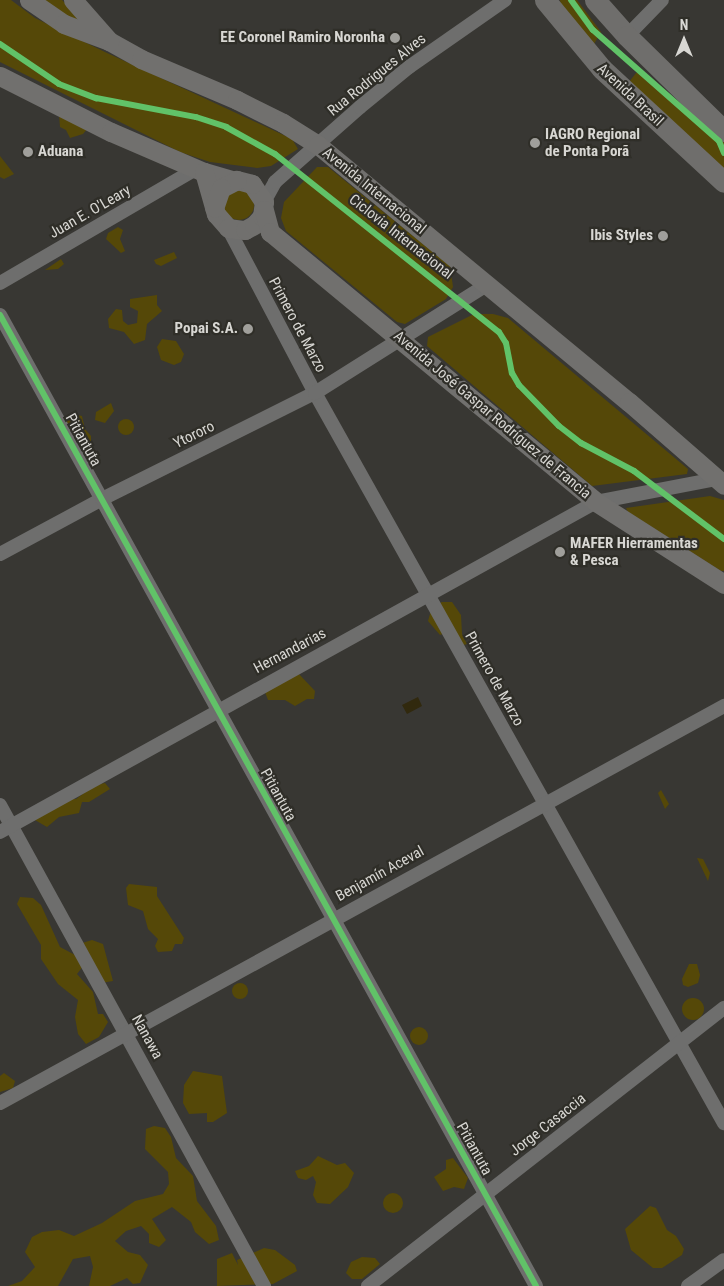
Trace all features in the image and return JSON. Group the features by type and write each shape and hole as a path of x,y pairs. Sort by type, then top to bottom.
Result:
{"main road":[{"name":"Avenida Internacional","path":"29,0 64,24 109,41 140,59 283,123 318,146 488,284 721,482"},
{"path":"73,0 109,41"},
{"name":"Avenida Brasil","path":"545,0 602,69 724,182"},
{"path":"595,0 627,36 724,131"},
{"path":"0,76 111,132 200,171 240,181 258,189 270,232"},
{"path":"200,171 219,220 241,228 258,221 264,206"},
{"path":"214,208 221,188 240,181"},
{"name":"Avenida José Gaspar Rodríguez de Francia","path":"241,228 270,232 596,502 724,584"}],"street":[{"name":"Rua Rodrigues Alves","path":"274,182 409,67 504,0"},
{"path":"627,36 662,0"},
{"name":"Juan E. O'Leary","path":"0,283 200,171"},
{"path":"240,181 274,182 264,206"},
{"name":"Primero de Marzo","path":"241,228 238,248 315,393 430,595 544,804 724,1123"},
{"name":"Ytororo","path":"0,554 102,498 315,393 401,341 488,284"},
{"name":"Pitiantuta","path":"0,315 536,1286"},
{"name":"Hernandarias","path":"6,829 217,709 430,595 596,502 721,482"},
{"name":"Benjamín Aceval","path":"0,1103 127,1034 332,918 724,706"},
{"name":"Nanawa","path":"0,806 6,829 127,1034 264,1286"},
{"name":"Jorge Casaccia","path":"368,1286 724,1008"},
{"path":"688,1286 724,1260"}],"shaded area":[{"path":"0,0 11,0 35,18 292,139 298,149 271,166 257,168 210,162 180,152 0,62"},
{"path":"40,0 62,0 89,28"},
{"path":"560,0 577,0 601,32 590,51 562,16"},
{"path":"644,72 724,142 724,171 629,82 636,73"},
{"path":"59,115 88,128 83,134 70,138 66,130 60,127"},
{"path":"0,156 14,174 4,179 0,177"},
{"path":"317,167 328,167 450,266 453,287 446,299 405,324 397,322 286,231 281,218 284,202"},
{"path":"239,190 250,194 254,205 250,216 239,220 228,216 224,205 228,194"},
{"path":"118,227 123,230 120,239 125,251 121,253 106,239 108,233"},
{"path":"174,252 177,258 161,266 156,264 154,260"},
{"path":"61,259 64,264 58,269 45,270"},
{"path":"157,295 157,305 162,311 147,324 145,340 134,344 124,332 109,328 108,319 116,309 122,310 123,321 128,325 137,323 138,311 130,307 130,299"},
{"path":"474,314 493,314 508,318 688,469 687,474 592,486 427,346 428,337"},
{"path":"162,339 176,341 184,354 181,362 174,365 161,360 157,347"},
{"path":"111,403 114,411 105,423 95,420 96,412"},
{"path":"73,414 82,416 85,429 91,436 91,447 80,445 66,427 67,418"},
{"path":"126,419 134,427 126,435 118,427"},
{"path":"710,496 724,500 724,571 721,571 628,512 626,508"},
{"path":"442,602 452,602 461,615 462,634 467,644 457,647 447,632 440,635 428,621 432,607"},
{"path":"298,673 315,691 314,699 307,699 295,706 285,700 268,700 265,692"},
{"path":"418,697 422,706 407,714 402,705"},
{"path":"105,783 110,789 89,802 82,802 79,813 59,817 47,827 35,820 65,799 76,799 95,785"},
{"path":"661,790 669,804 665,809 658,793"},
{"path":"697,858 703,859 710,873 708,881"},
{"path":"129,884 157,887 157,896 184,938 182,944 175,944 172,951 158,952 155,946 158,939 148,929 143,911 128,905 126,888"},
{"path":"20,897 33,898 41,905 60,947 77,956 79,944 92,940 103,944 113,981 101,983 84,965 77,974 93,992 98,1014 103,1014 108,1022 99,1037 86,1044 78,1034 75,1017 78,1000 58,984 41,959 41,945 17,904"},
{"path":"689,964 697,964 700,975 698,983 688,987 683,985 682,979"},
{"path":"240,983 246,985 248,991 246,997 240,999 234,997 232,991 234,985"},
{"path":"693,998 701,1001 704,1009 701,1017 693,1020 685,1017 682,1009 685,1001"},
{"path":"419,1027 425,1030 428,1036 425,1042 419,1045 413,1042 410,1036 413,1030"},
{"path":"193,1071 222,1076 227,1113 213,1122 207,1122 207,1113 189,1114 183,1103 184,1085"},
{"path":"4,1073 15,1081 13,1088 0,1092 0,1076"},
{"path":"154,1126 165,1128 171,1137 176,1158 193,1176 197,1201 216,1226 219,1240 209,1244 195,1232 191,1222 172,1207 152,1219 166,1240 159,1247 149,1243 149,1234 141,1226 126,1231 115,1241 128,1252 140,1255 148,1265 140,1283 133,1284 127,1278 110,1286 89,1286 93,1267 90,1256 73,1259 58,1286 8,1286 22,1281 35,1267 25,1252 32,1237 42,1232 59,1230 74,1236 102,1223 135,1201 163,1194 169,1184 168,1172 145,1149 146,1129"},
{"path":"318,1156 337,1165 345,1163 354,1173 348,1187 330,1204 317,1203 313,1195 316,1182 313,1176 306,1180 298,1178 295,1171 309,1166"},
{"path":"453,1158 468,1178 464,1189 454,1187 443,1191 434,1177 446,1169 446,1160"},
{"path":"393,1193 400,1196 403,1203 400,1210 393,1213 386,1210 383,1203 386,1196"},
{"path":"650,1206 656,1208 667,1230 676,1236 684,1249 682,1255 662,1268 653,1268 631,1250 625,1229"},
{"path":"264,1248 275,1250 295,1265 297,1271 273,1284 217,1286 217,1259 232,1253 238,1265 237,1260"},
{"path":"362,1257 375,1258 380,1264 362,1279 352,1279 346,1273 351,1262"}],"cycle path":[{"path":"571,0 593,30 719,141 724,153"},
{"name":"Ciclovia Internacional","path":"0,44 59,84 96,98 196,117 226,127 275,154 499,332 506,343 512,373 519,385 559,426 581,443 634,471 724,539"},
{"path":"0,315 536,1286"}],"place":[{"name":"EE Coronel Ramiro Noronha","path":"395,38"},
{"name":"IAGRO Regional de Ponta Porã","path":"535,143"},
{"name":"Aduana","path":"28,152"},
{"name":"Ibis Styles","path":"663,236"},
{"name":"Popai S.A.","path":"248,329"},
{"name":"MAFER Hierramentas & Pesca","path":"560,552"}]}
